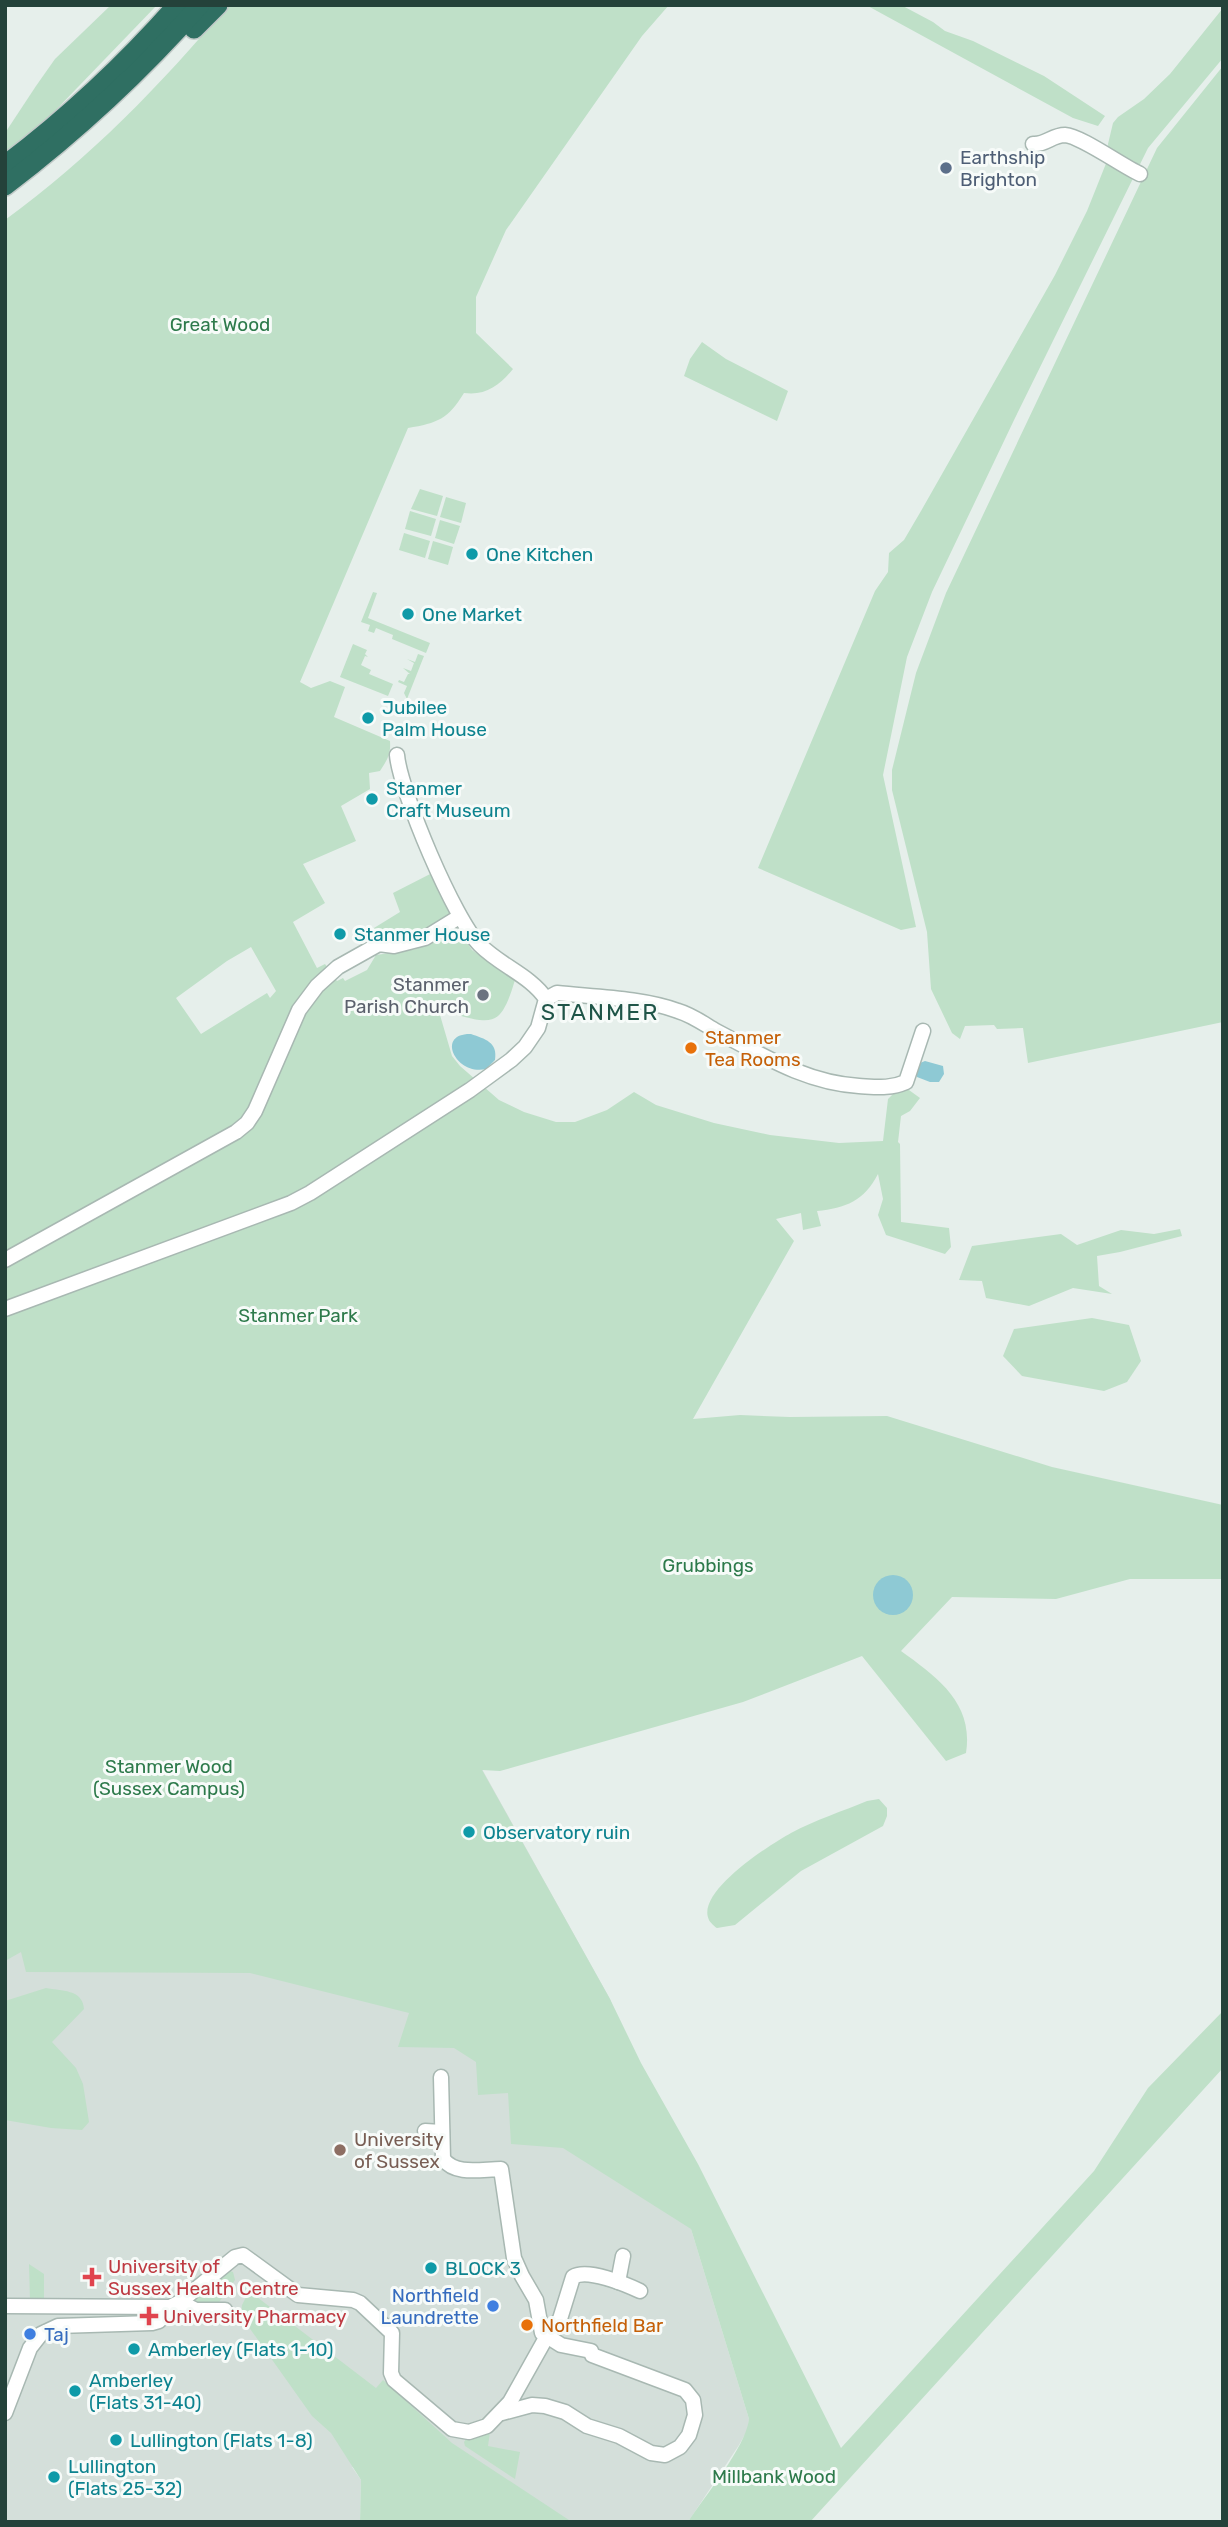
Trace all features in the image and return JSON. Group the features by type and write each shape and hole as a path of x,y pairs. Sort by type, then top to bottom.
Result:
{"highway":[{"path":"5,165 71,112 177,5"},
{"path":"83,124 132,78 200,5"},
{"path":"5,186 138,84 218,5"}],"street":[{"path":"1033,144 1068,136 1140,174"},
{"path":"397,755 399,771 409,800 459,917 477,943 536,984 546,999"},
{"path":"5,1260 236,1132 247,1123 255,1111 299,1010 317,986 338,967 379,944 394,946 425,938 459,917"},
{"path":"5,1309 310,1194 470,1090 511,1060 538,1028 546,999 557,993 651,1004 679,1011 782,1066 814,1078 851,1086 885,1088 906,1082 923,1031"},
{"path":"442,2077 442,2155 449,2166 457,2169 501,2169 514,2258 536,2300 542,2333 561,2345 591,2351 593,2355 613,2361 643,2376 680,2387 695,2404 694,2421 680,2447 674,2452 659,2455 619,2436 587,2426 558,2409 532,2405 502,2413"},
{"path":"425,2131 442,2132"},
{"path":"5,2413 30,2347 41,2334 58,2326 159,2321 175,2304 235,2257 244,2256 301,2297 353,2300 360,2303 392,2333 391,2373 394,2380 452,2429 463,2432 478,2430 502,2413 564,2311 572,2277 586,2274 640,2291"},
{"path":"618,2282 623,2256"},
{"path":"5,2306 175,2304 196,2309 225,2310"},
{"path":"521,2384 532,2405"}],"shaded area":[{"name":"University of Sussex","path":"482,1769 610,1999 691,2229 749,2419 748,2429 739,2445 688,2522 571,2522 352,2467 361,2480 360,2522 5,2522 5,1934"}],"green space":[{"path":"111,5 157,5 51,115 5,154 5,133 55,59"},
{"path":"228,5 669,5 642,36 506,230 476,297 476,333 513,369 503,380 486,391 464,393 453,409 441,418 408,428 300,682 311,688 330,681 345,687 334,717 390,741 388,757 380,771 369,773 370,789 341,806 356,841 303,864 325,903 293,922 317,968 325,964 337,981 343,978 345,981 367,970 376,955 416,949 458,929 472,950 515,980 504,1008 492,1019 474,1019 446,1012 440,1015 452,1056 499,1100 524,1112 556,1122 575,1122 607,1110 634,1092 656,1105 714,1123 770,1135 839,1143 883,1141 888,1099 902,1085 920,1098 910,1111 901,1116 898,1142 901,1222 949,1228 951,1247 945,1254 886,1235 878,1215 883,1199 878,1174 867,1191 853,1202 817,1211 821,1226 803,1230 801,1213 776,1219 794,1241 693,1419 740,1415 887,1416 1052,1467 1223,1505 1223,1579 1130,1579 1056,1599 952,1597 901,1651 950,1693 964,1720 966,1753 946,1761 862,1656 743,1702 500,1771 482,1770 610,1999 641,2063 698,2164 841,2448 1094,2171 1148,2088 1223,2011 1223,2068 810,2522 688,2522 733,2457 749,2419 691,2229 563,2148 511,2144 508,2093 478,2095 476,2062 454,2048 398,2047 409,2013 250,1973 26,1972 21,1952 5,1961 5,220 95,146 203,35","holes":["251,947 276,991 270,998 267,993 201,1034 176,998"]},
{"path":"866,5 901,5 945,31 973,41 1044,76 1105,116 1098,126 1073,118"},
{"path":"1223,8 1223,58 1148,148 932,592 907,657 883,775 916,927 901,930 758,868 875,591 888,572 889,553 904,540 1055,275 1087,211 1109,156 1108,144 1113,123 1170,74"},
{"path":"1223,66 1223,1022 1028,1063 1023,1028 965,1026 960,1039 952,1033 931,989 927,932 892,790 892,770 916,673 946,593 1157,148"},
{"path":"702,342 726,359 788,391 777,421 684,376 690,359"},
{"path":"420,489 443,496 437,516 411,509"},
{"path":"446,497 466,503 461,523 440,517"},
{"path":"410,511 436,519 431,536 405,529"},
{"path":"440,520 460,526 454,544 435,538"},
{"path":"404,533 430,541 425,558 399,550"},
{"path":"433,541 453,547 448,565 428,559"},
{"path":"373,592 377,593 368,618 430,643 426,653 392,639 393,635 376,628 374,633 368,631 370,625 361,622"},
{"path":"353,644 367,650 365,654 368,657 365,656 361,665 371,670 369,674 393,684 388,696 340,677"},
{"path":"418,654 424,656 407,699 404,693 407,686 398,682 404,682 410,674 403,668 411,671 414,663 407,659 415,662"},
{"path":"436,871 451,914 433,930 381,938 374,928 400,912 393,893"},
{"path":"1180,1229 1182,1236 1097,1256 1099,1286 1112,1294 1073,1288 1029,1306 986,1298 982,1281 959,1280 972,1246 1061,1234 1077,1245 1121,1230 1154,1234"},
{"path":"1092,1318 1129,1325 1141,1361 1127,1382 1104,1391 1022,1376 1003,1356 1014,1329"},
{"path":"879,1799 887,1808 883,1826 801,1871 735,1925 717,1928 709,1921 708,1909 713,1896 737,1870 753,1858 800,1828 867,1801"},
{"path":"46,1988 70,1992 83,2002 84,2009 52,2042 76,2068 83,2084 89,2122 82,2130 5,2120 5,2001"},
{"path":"29,2264 44,2274 44,2304 30,2301"},
{"path":"227,2270 233,2272 235,2280 217,2305 210,2308 193,2302"},
{"path":"249,2291 376,2388 383,2380 452,2443 572,2522 360,2522 361,2480 331,2433 312,2416 241,2316 242,2305"},
{"path":"490,2432 488,2446 520,2452 515,2479 465,2446 466,2439"}],"water":[{"path":"471,1034 489,1042 494,1049 495,1060 486,1069 466,1066 454,1054 454,1040"},
{"path":"925,1061 943,1066 944,1074 939,1082 917,1077 920,1063"},
{"path":"893,1575 901,1576 907,1581 912,1587 912,1603 907,1609 901,1614 893,1615 885,1614 879,1609 874,1603 873,1595 874,1587 879,1581 885,1576"}],"place":[{"name":"Earthship Brighton","path":"946,168"},
{"name":"One Kitchen","path":"472,554"},
{"name":"One Market","path":"408,614"},
{"name":"Jubilee Palm House","path":"368,718"},
{"name":"Stanmer Craft Museum","path":"372,799"},
{"name":"Stanmer House","path":"340,934"},
{"name":"Stanmer Parish Church","path":"483,995"},
{"name":"Stanmer Tea Rooms","path":"691,1048"},
{"name":"Observatory ruin","path":"469,1832"},
{"name":"University of Sussex","path":"340,2150"},
{"name":"BLOCK 3","path":"431,2268"},
{"name":"University of Sussex Health Centre","path":"92,2277"},
{"name":"Northfield Laundrette","path":"493,2306"},
{"name":"University Pharmacy","path":"149,2316"},
{"name":"Northfield Bar","path":"527,2325"},
{"name":"Taj","path":"30,2334"},
{"name":"Amberley (Flats 1-10)","path":"134,2349"},
{"name":"Amberley (Flats 31-40)","path":"75,2391"},
{"name":"Lullington (Flats 1-8)","path":"116,2440"},
{"name":"Lullington (Flats 25-32)","path":"54,2477"}],"district":[{"name":"STANMER","path":"600,1012"}],"park label":[{"name":"Great Wood","path":"220,324"},
{"name":"Stanmer Park","path":"298,1315"},
{"name":"Grubbings","path":"708,1565"},
{"name":"Stanmer Wood (Sussex Campus)","path":"169,1777"},
{"name":"Millbank Wood","path":"774,2476"}]}
